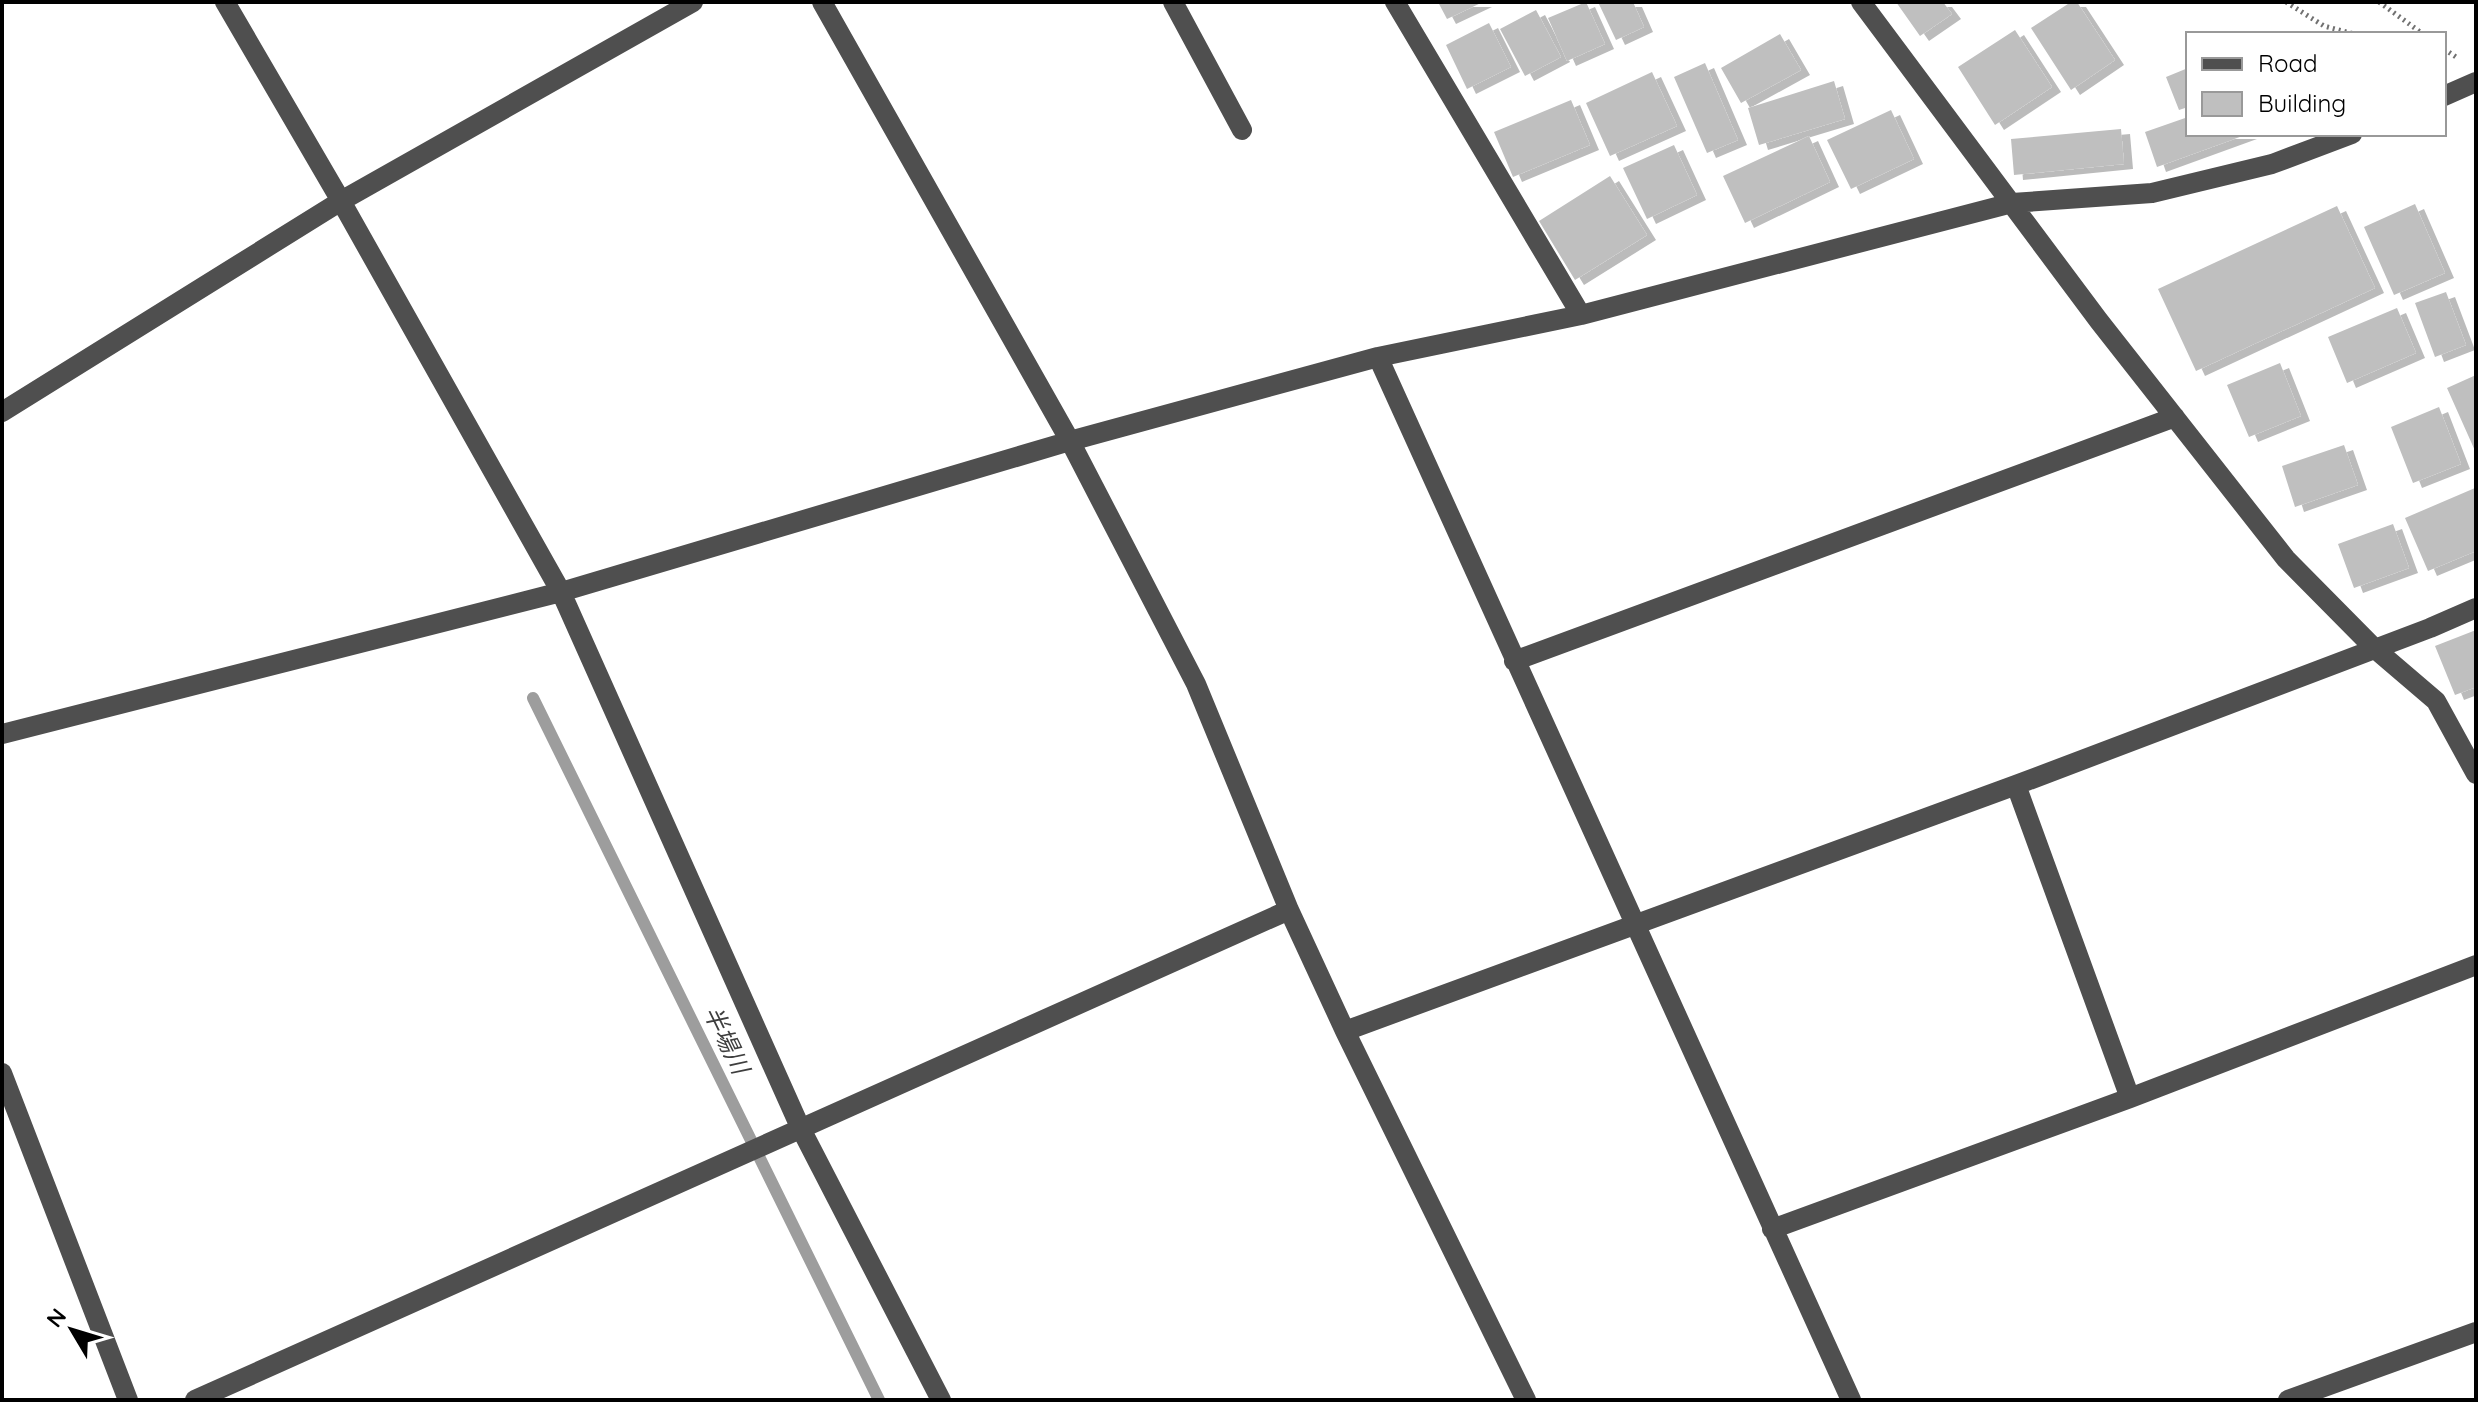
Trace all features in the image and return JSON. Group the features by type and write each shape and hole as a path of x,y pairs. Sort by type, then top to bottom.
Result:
{"street":[{"path":"225,2 561,592 800,1127 941,1400"},
{"path":"2,412 341,201 693,2"},
{"path":"822,2 1070,441 1196,684 1289,910 1526,1400"},
{"path":"1173,2 1242,130"},
{"path":"1395,2 1581,315"},
{"path":"1861,2 2099,321 2286,559 2374,648 2436,701 2476,774"},
{"path":"2446,95 2476,82"},
{"path":"2,734 561,592 1070,441 1378,357 1581,315 2012,203 2152,193 2272,164 2347,136"},
{"path":"1378,357 1851,1400"},
{"path":"1514,661 2175,417"},
{"path":"1345,1031 2016,785 2476,608"},
{"path":"2016,785 2130,1098"},
{"path":"195,1400 1289,910"},
{"path":"1772,1229 2130,1098 2476,965"},
{"path":"2,1073 128,1400"},
{"path":"2288,1400 2476,1332"}],"path":[{"path":"2286,2 2324,26 2346,32"},
{"path":"2379,2 2420,32"}],"building":[{"path":"1438,2 1483,2 1447,19"},
{"path":"1586,2 1605,44 1567,61 1548,18"},
{"path":"1598,2 1633,2 1644,27 1616,40"},
{"path":"1896,2 1943,2 1952,14 1920,36"},
{"path":"2071,2 2077,2 2115,60 2071,90 2031,28"},
{"path":"1536,10 1561,57 1525,76 1500,29"},
{"path":"1489,23 1511,67 1467,89 1446,45"},
{"path":"2015,30 2052,87 1995,125 1958,67"},
{"path":"1780,34 1801,70 1741,103 1721,68"},
{"path":"1705,63 1738,140 1707,153 1674,77"},
{"path":"2186,69 2186,108 2179,110 2166,77"},
{"path":"1652,72 1677,126 1610,156 1586,103"},
{"path":"1834,81 1845,119 1759,145 1748,108"},
{"path":"1571,100 1590,145 1513,177 1494,132"},
{"path":"1891,110 1914,159 1851,189 1827,140"},
{"path":"2186,118 2186,136 2242,136 2157,167 2145,132"},
{"path":"2121,129 2124,164 2014,175 2011,139"},
{"path":"1809,136 1830,182 1745,223 1723,176"},
{"path":"1674,145 1697,195 1647,219 1623,168"},
{"path":"1610,176 1647,235 1575,280 1539,221"},
{"path":"2415,204 2445,273 2394,295 2364,227"},
{"path":"2337,206 2375,288 2196,371 2158,289"},
{"path":"2446,292 2466,345 2435,357 2415,303"},
{"path":"2397,308 2416,353 2347,383 2328,337"},
{"path":"2280,363 2301,416 2249,437 2227,385"},
{"path":"2476,375 2476,453 2447,388"},
{"path":"2439,407 2461,464 2413,483 2391,427"},
{"path":"2344,445 2358,485 2295,507 2282,466"},
{"path":"2475,488 2476,551 2428,571 2405,518"},
{"path":"2393,524 2409,568 2354,588 2338,544"},
{"path":"2476,630 2476,687 2455,695 2435,646"}],"waterway":[{"name":"半場川","path":"533,698 879,1400"}]}
